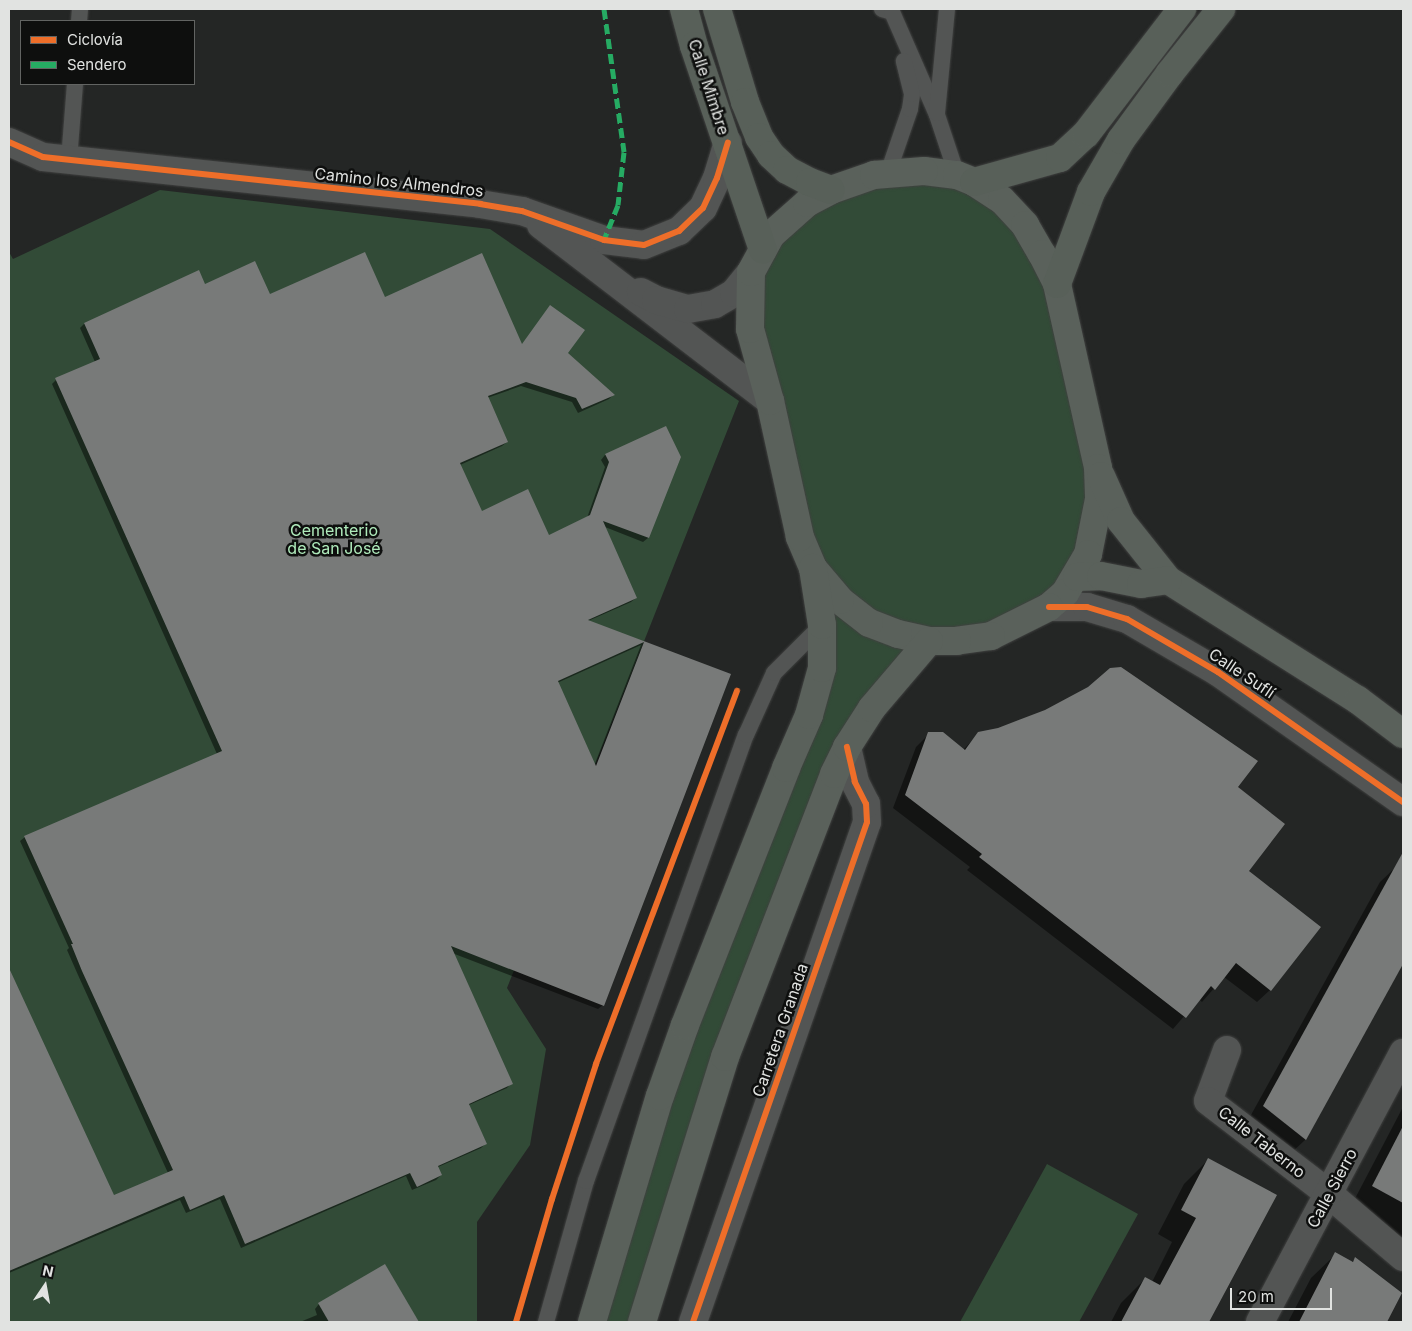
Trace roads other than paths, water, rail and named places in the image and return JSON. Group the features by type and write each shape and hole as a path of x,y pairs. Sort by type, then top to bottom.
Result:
{"highway":[{"name":"Calle Mimbre","path":"684,9 694,46 728,143 757,261"},
{"name":"Calle Mimbre","path":"717,9 745,102 759,138 771,155 787,170 810,182 832,190"},
{"path":"965,178 1060,158 1086,134 1136,66 1182,9"},
{"path":"1057,284 1091,192 1121,140 1170,73 1221,9"}],"main road":[{"path":"592,1322 660,1096 685,1025 786,768 809,715 822,668 822,625 813,568 800,537 770,401 750,329 757,261 771,235 807,203 832,190 874,175 888,173 924,171 965,178 1002,200 1025,225 1057,284 1098,468 1099,499 1088,554 1065,593 1050,607 991,636 929,641 898,634 869,622 840,600 813,568"},
{"path":"1098,468 1121,521 1168,580 1358,700 1403,734"},
{"path":"1076,577 1101,576 1141,584 1168,580"},
{"path":"642,1322 725,1057 834,774 846,747 872,708 929,641"}],"street":[{"name":"Camino los Almendros","path":"9,142 43,157 480,204 522,211 604,240 644,245 679,231 703,208 717,178 728,143"},
{"name":"Camino los Almendros","path":"522,211 770,401"},
{"name":"Camino los Almendros","path":"597,270 656,300 688,309 715,304 734,293 757,261"},
{"name":"Calle Suflí","path":"1050,607 1088,607 1127,619 1218,672 1403,802"},
{"name":"Carretera Granada","path":"693,1322 867,822 866,804 855,782 846,747"},
{"name":"Calle Taberno","path":"1227,1050 1208,1101 1329,1194 1403,1257"},
{"name":"Calle Sierro","path":"1260,1322 1403,1054"}],"lane":[{"path":"937,115 947,9"},
{"path":"887,11 965,178"},
{"path":"887,11 912,94 910,109 888,173"},
{"path":"69,160 75,85"},
{"path":"546,1322 586,1181 746,734 774,673 822,625"}],"park label":[{"name":"Cementerio de San José","path":"334,539"}]}
